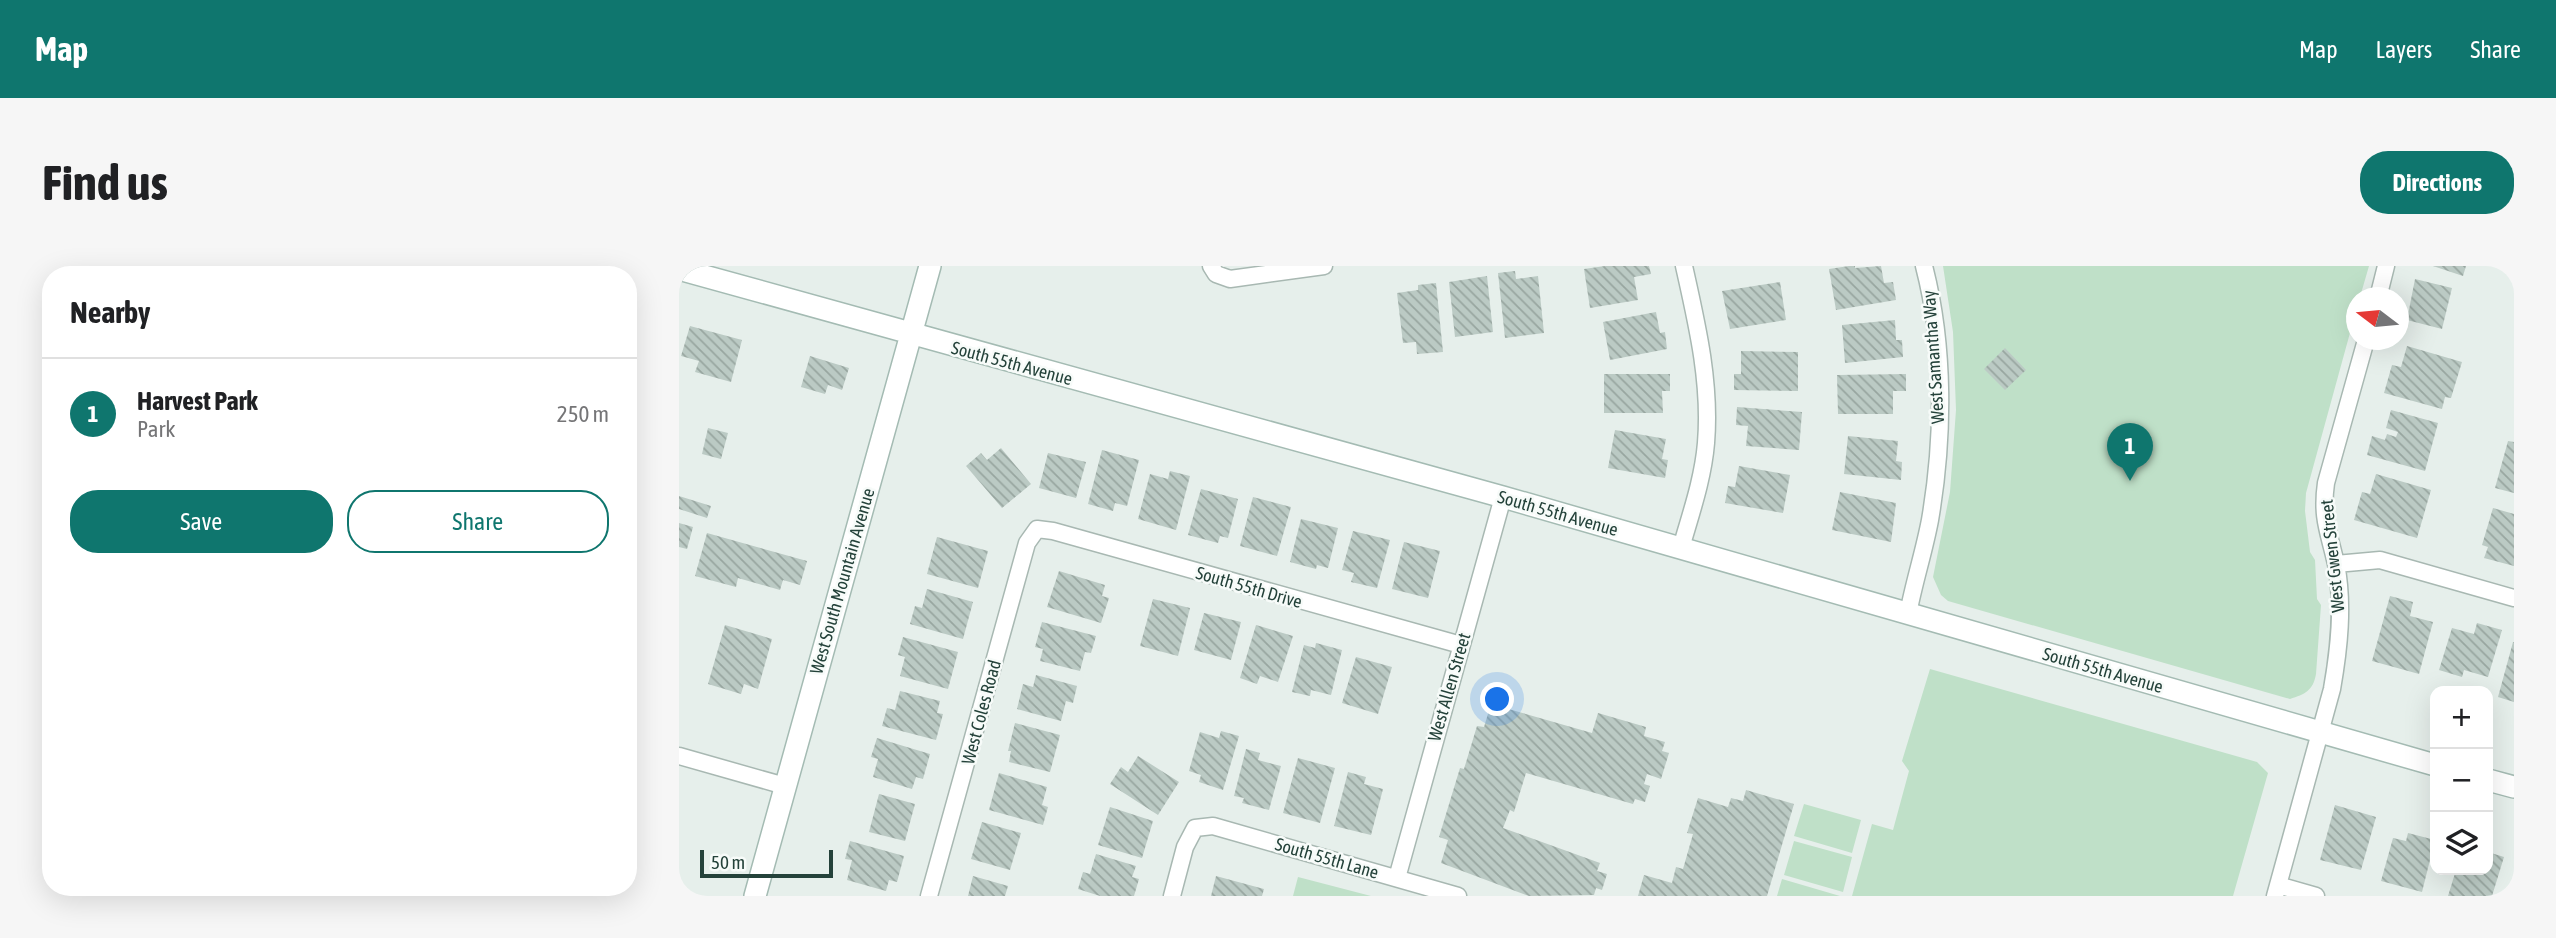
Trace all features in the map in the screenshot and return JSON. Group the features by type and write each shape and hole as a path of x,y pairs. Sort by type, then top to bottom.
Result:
{"street":[{"name":"West South Mountain Avenue","path":"755,896 930,266"},
{"path":"1213,270 1230,279 1324,266"},
{"path":"1681,548 1701,475 1706,430 1705,365 1683,266"},
{"name":"West Samantha Way","path":"1908,614 1930,520 1937,468 1939,388 1935,336 1924,266"},
{"path":"2381,287 2386,266"},
{"name":"South 55th Avenue","path":"679,269 1503,497 2430,764"},
{"name":"West Gwen Street","path":"2276,891 2321,732 2337,661 2339,597 2336,564 2323,506 2326,483 2363,350"},
{"name":"West Allen Street","path":"1397,878 1503,497"},
{"name":"South 55th Drive","path":"1037,529 1053,531 1461,645"},
{"name":"West Coles Road","path":"929,896 1027,543 1037,529"},
{"path":"2336,564 2379,560 2514,598"},
{"path":"679,756 785,786"},
{"path":"2493,781 2514,787"},
{"name":"South 55th Lane","path":"1172,896 1185,847 1195,828 1213,826 1458,896"},
{"path":"2276,891 2316,896"}],"green space":[{"path":"1943,266 2369,266 2363,287 2346,287 2346,347 2306,493 2305,511 2310,552 2315,560 2317,599 2321,605 2316,674 2307,691 2290,699 1948,601 1941,595 1933,577 1950,492 1956,410 1953,332"},
{"path":"1930,669 2257,762 2268,773 2233,896 1852,896 1872,824 1893,830 1909,771 1902,761"},
{"path":"1804,804 1861,820 1852,853 1794,836"},
{"path":"1794,841 1852,857 1843,892 1784,875"},
{"path":"1298,877 1371,896 1293,896"},
{"path":"1782,879 1840,896 1777,896"}],"building":[{"path":"1649,266 1651,274 1634,277 1638,300 1590,308 1584,269"},
{"path":"1881,266 1884,283 1893,282 1896,300 1836,310 1829,269"},
{"path":"2433,266 2466,266 2463,276"},
{"path":"1515,271 1516,279 1538,276 1544,333 1505,338 1498,273"},
{"path":"1487,276 1493,332 1455,337 1449,282"},
{"path":"2415,279 2452,288 2442,329 2409,321"},
{"path":"1780,282 1786,320 1730,329 1722,291"},
{"path":"1436,283 1443,352 1417,354 1416,342 1403,343 1397,293 1418,290 1418,285"},
{"path":"1656,312 1660,333 1665,332 1667,349 1610,360 1603,322"},
{"path":"1895,320 1896,340 1902,340 1903,357 1845,363 1842,325"},
{"path":"690,326 742,340 731,382 695,372 699,361 681,356"},
{"path":"2409,347 2462,362 2451,398 2445,397 2442,409 2384,393 2392,365 2401,367"},
{"path":"2005,348 2026,370 2005,390 1984,369"},
{"path":"1741,351 1798,352 1798,391 1734,390 1734,374 1741,374"},
{"path":"810,356 849,368 842,390 828,385 825,394 801,387"},
{"path":"1604,374 1670,374 1670,391 1662,391 1663,413 1604,413"},
{"path":"1906,374 1906,391 1893,391 1893,414 1838,414 1837,375"},
{"path":"1737,407 1802,412 1799,450 1746,446 1748,426 1736,425"},
{"path":"2391,410 2438,423 2425,471 2367,455 2372,436 2385,440 2387,434 2396,437 2398,432 2386,428"},
{"path":"708,428 728,433 721,459 702,454"},
{"path":"1615,430 1666,439 1662,459 1668,460 1665,478 1608,468"},
{"path":"1848,436 1898,441 1896,461 1902,462 1901,480 1844,474"},
{"path":"2508,441 2514,442 2514,493 2495,488"},
{"path":"1001,448 1031,484 1002,508 966,466 981,453 987,460"},
{"path":"1102,450 1139,460 1127,506 1115,503 1113,511 1088,504"},
{"path":"1048,453 1086,462 1076,498 1039,488"},
{"path":"1739,466 1790,475 1783,513 1725,503 1728,486 1735,487"},
{"path":"1170,471 1190,476 1176,530 1138,519 1150,474 1168,479"},
{"path":"2376,474 2431,490 2417,538 2354,520 2362,492 2370,494"},
{"path":"1201,489 1238,499 1228,538 1220,536 1218,543 1188,535"},
{"path":"1840,492 1896,503 1891,542 1832,530"},
{"path":"679,496 711,506 707,518 679,509"},
{"path":"1253,497 1291,507 1277,556 1240,546"},
{"path":"2493,508 2514,514 2514,566 2484,558 2488,547 2482,545"},
{"path":"1301,519 1338,528 1328,568 1317,565 1316,569 1290,562"},
{"path":"679,523 693,527 687,549 679,547"},
{"path":"1353,531 1390,540 1377,588 1351,582 1354,573 1342,570"},
{"path":"707,533 807,561 800,585 783,580 780,590 738,578 736,587 695,576"},
{"path":"937,537 988,551 978,588 927,574"},
{"path":"1404,542 1440,551 1428,598 1392,589"},
{"path":"1059,571 1105,585 1102,596 1109,598 1101,623 1047,607"},
{"path":"927,589 973,602 963,639 910,624 915,606 922,608"},
{"path":"2390,596 2413,602 2410,616 2433,622 2419,674 2372,661"},
{"path":"1153,599 1190,608 1178,656 1140,646"},
{"path":"1204,613 1241,622 1231,660 1194,650"},
{"path":"1042,622 1096,636 1091,653 1085,652 1080,671 1040,661 1043,649 1035,647"},
{"path":"2477,623 2502,630 2488,677 2464,670 2462,677 2439,670 2452,628 2474,634"},
{"path":"725,625 772,639 758,689 744,684 741,694 708,684"},
{"path":"1256,625 1293,636 1278,682 1260,676 1257,684 1240,678"},
{"path":"903,637 958,652 948,689 900,676 905,657 898,655"},
{"path":"2514,642 2514,702 2498,697"},
{"path":"1316,643 1342,650 1331,695 1311,690 1310,696 1292,692 1304,645 1315,648"},
{"path":"1356,657 1392,667 1378,714 1342,703"},
{"path":"1036,675 1077,686 1073,703 1066,701 1061,721 1017,709 1023,684 1033,687"},
{"path":"900,691 940,701 937,713 943,714 936,740 882,726 887,708 895,710"},
{"path":"1491,704 1592,733 1598,713 1646,727 1644,736 1665,742 1662,751 1669,753 1661,779 1647,774 1644,784 1650,786 1645,802 1635,799 1633,804 1526,773 1514,812 1510,810 1503,828 1600,863 1597,871 1607,874 1602,890 1596,888 1594,895 1529,896 1441,863 1448,840 1439,837 1460,768 1464,769 1477,726 1484,727"},
{"path":"1015,723 1060,735 1050,772 1009,762 1011,751 1008,751"},
{"path":"1221,731 1239,736 1223,790 1199,782 1201,775 1189,771 1200,732 1219,738"},
{"path":"877,738 930,754 923,779 916,777 912,789 873,777 878,759 871,757"},
{"path":"1246,749 1260,753 1258,760 1281,766 1269,810 1242,803 1244,798 1234,796"},
{"path":"1138,756 1179,782 1158,815 1110,784 1121,767 1128,772"},
{"path":"1298,758 1335,768 1320,823 1283,813"},
{"path":"1348,772 1366,777 1364,784 1383,789 1371,835 1334,826"},
{"path":"999,773 1047,787 1042,805 1048,807 1043,825 989,810"},
{"path":"1746,790 1794,804 1767,896 1638,896 1644,875 1672,883 1676,867 1683,869 1693,834 1687,833 1698,798 1728,807 1731,798 1743,801"},
{"path":"879,794 915,804 905,841 869,832"},
{"path":"2335,805 2376,817 2361,870 2320,860"},
{"path":"1110,807 1153,821 1142,858 1098,845"},
{"path":"982,822 1021,833 1010,870 971,859"},
{"path":"2408,833 2430,839 2430,860 2422,892 2381,881 2393,838 2406,841"},
{"path":"850,841 904,856 897,882 889,880 886,891 847,880 852,860 845,859"},
{"path":"1096,854 1136,866 1132,877 1139,879 1134,896 1100,896 1078,889 1083,872 1090,874"},
{"path":"2493,854 2504,857 2492,896 2448,896 2454,875 2493,875"},
{"path":"973,876 1008,886 1005,896 968,896"},
{"path":"1216,876 1264,889 1262,896 1211,896"}],"place":[{"name":"Harvest Park","path":"2130,481"}]}
